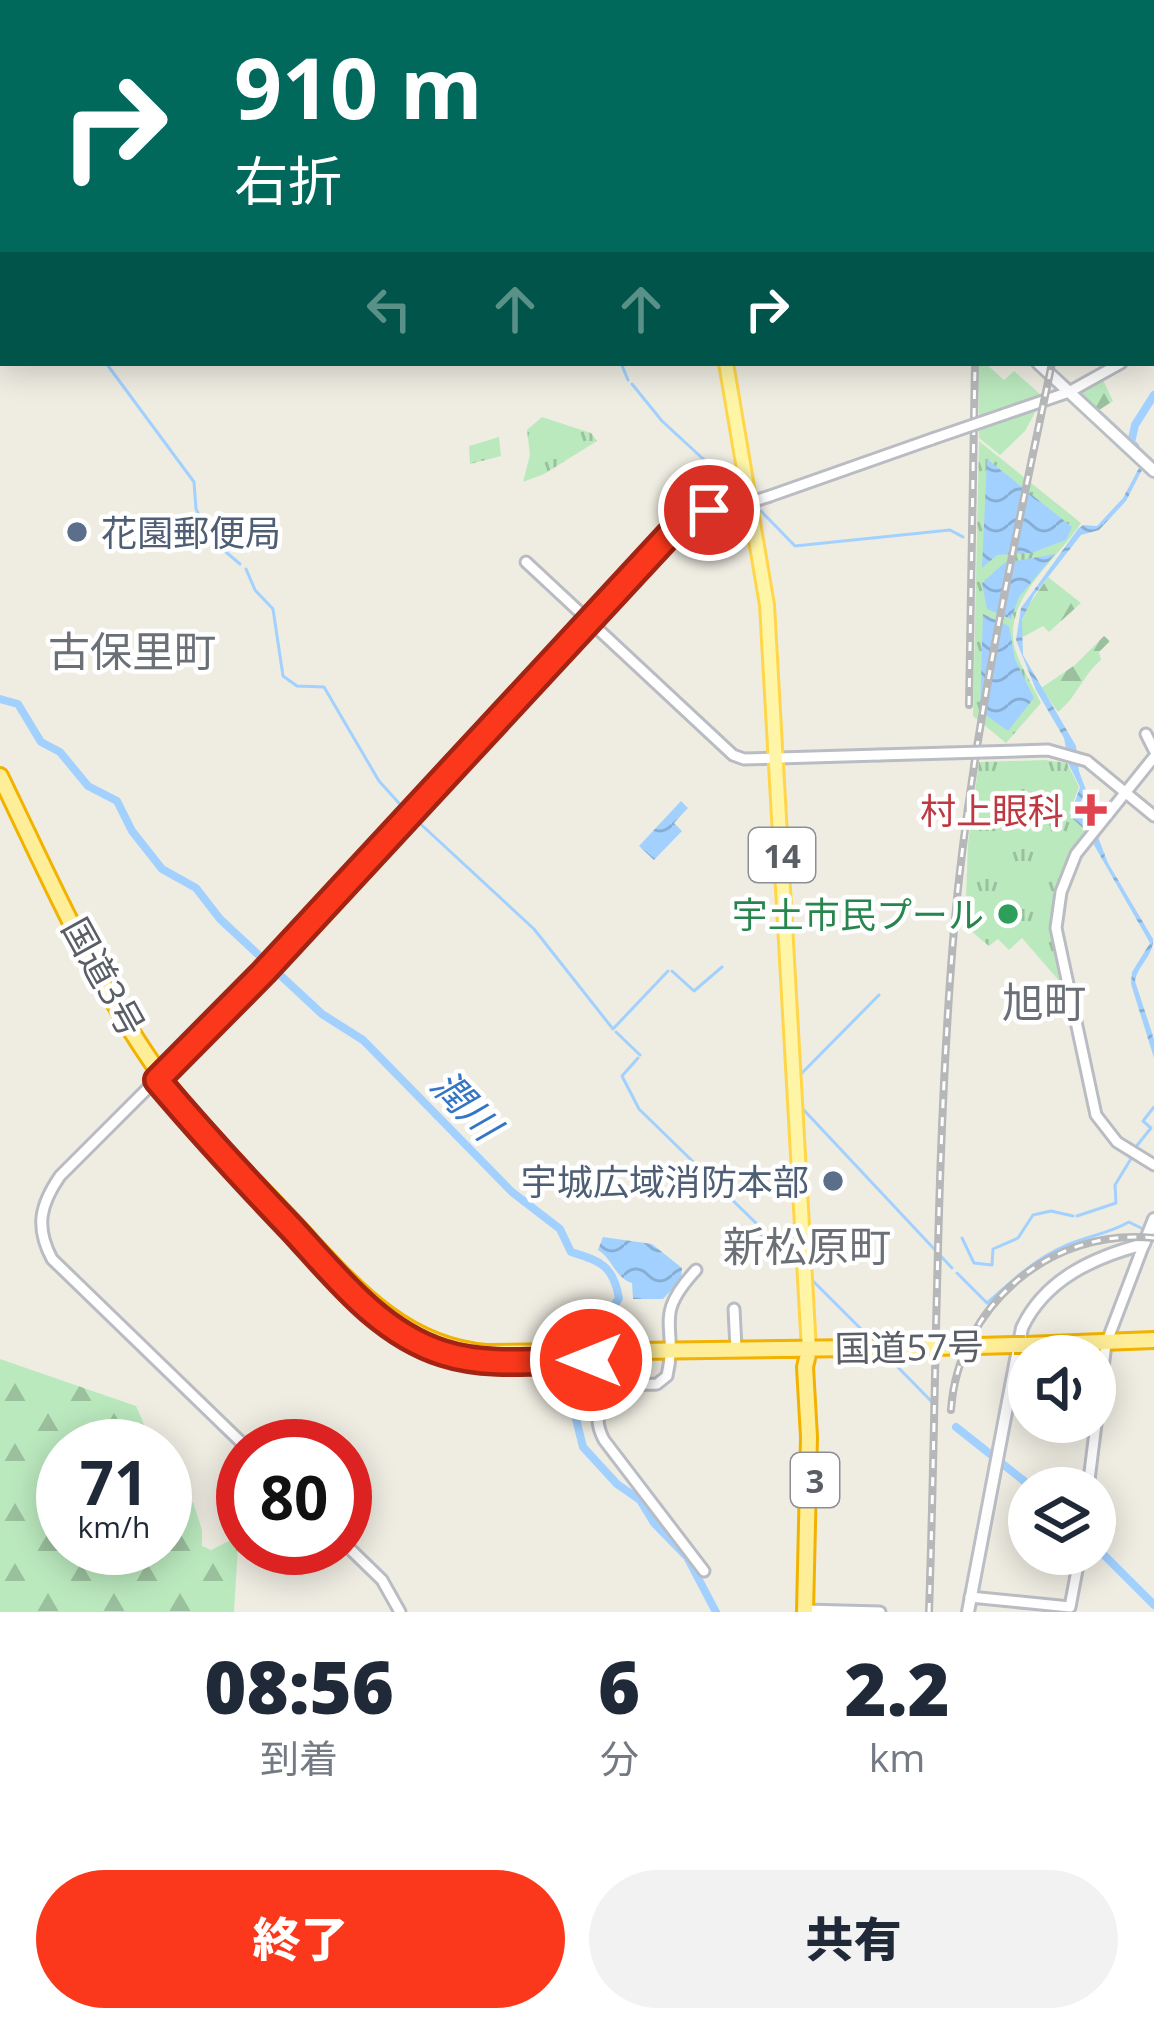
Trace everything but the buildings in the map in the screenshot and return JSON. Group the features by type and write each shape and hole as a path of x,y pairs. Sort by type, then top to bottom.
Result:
{"highway":[{"name":"国道3号","path":"0,776 99,977 159,1078"},
{"name":"国道3号","path":"0,791 100,991 159,1078 246,1182 392,1329 427,1347 471,1359 736,1348 808,1350"},
{"name":"国道57号","path":"1116,1342 1154,1340"},
{"name":"国道57号","path":"808,1350 1008,1345"},
{"name":"国道3号","path":"669,1353 790,1355 808,1350"},
{"name":"3","path":"808,1350 808,1611"}],"main road":[{"name":"14","path":"727,366 745,495 755,518 767,605 808,1350"},
{"path":"1041,366 1154,471"},
{"path":"1021,1335 1043,1294 1081,1267 1144,1244 1154,1219"},
{"path":"968,1612 1008,1407"}],"street":[{"path":"745,495 770,496 1070,392 1116,366"},
{"path":"217,1419 59,1266 41,1235 43,1204 60,1176 264,972 669,535 745,495 833,469 835,473"},
{"path":"755,518 762,504 835,473"},
{"path":"526,562 733,755 1060,752 1087,761 1154,816"},
{"path":"1146,734 1154,754 1076,854 1061,892 1058,947 1096,1114 1117,1142 1154,1165"},
{"path":"983,754 1060,752"},
{"path":"1109,1335 1144,1244"},
{"path":"696,1270 671,1301 668,1372 661,1382 623,1385 608,1394 598,1410 598,1429 704,1571"},
{"path":"734,1309 736,1348"},
{"path":"372,1570 400,1612"},
{"path":"970,1597 1070,1607 1076,1575"},
{"path":"808,1611 880,1612"}],"green space":[{"path":"978,366 988,366 1004,380 1014,371 1040,394 1040,398 979,418"},
{"path":"1102,378 1113,401 1096,412 1080,392"},
{"path":"1037,409 1025,431 1000,455 979,438 979,427"},
{"path":"542,417 591,433 597,441 523,482 530,455 527,430"},
{"path":"499,437 501,456 470,464 469,446"},
{"path":"979,441 1081,523 1033,583 1016,616 1016,652 1041,703 1006,743 973,716"},
{"path":"1048,577 1081,603 1049,632 1043,626 1023,637 1023,613"},
{"path":"1104,636 1110,641 1099,652 1101,660 1058,712 1041,688 1075,665"},
{"path":"979,762 1067,763 1079,787 1069,813 1086,832 1058,884 1053,931 1061,983 1022,938 1009,950 998,939 989,946 965,926 968,843"},
{"path":"0,1359 136,1406 142,1419 36,1419 36,1575 192,1575 193,1502 202,1546 216,1548 216,1575 236,1575 234,1612 0,1612"}],"water":[{"path":"987,459 1072,527 1066,540 1031,553 997,555 982,568"},
{"path":"1140,466 1126,501 1099,530 1081,535 1034,595 1022,619 1023,655 1076,746 1086,790 1076,812 1093,824 1108,863 1153,939 1135,981 1154,1039 1154,1058 1131,984 1132,972 1150,943 1086,831 1070,816 1080,787 1069,765 1064,738 1036,690 1016,640 1021,608 1078,529 1097,526 1123,498"},
{"path":"1055,554 1019,597 1011,619 987,609 982,583 1004,563"},
{"path":"983,614 1009,626 1015,659 1034,698 1008,731 980,711"},
{"path":"681,801 688,808 674,823 682,831 654,860 639,846"},
{"path":"603,1237 652,1244 682,1268 681,1280 663,1299 633,1299 632,1283 598,1250"}],"waterway":[{"path":"108,366 194,482 196,509 214,542 240,564"},
{"path":"622,366 628,380"},
{"path":"632,384 662,421 739,492"},
{"path":"1135,446 1131,443 1135,425 1154,395"},
{"path":"761,511 795,546 950,530 963,537"},
{"path":"246,569 255,590 273,609 283,676 297,686 324,687 379,781 407,812"},
{"name":"潤川","path":"0,699 18,704 41,742 60,752 88,786 117,801 132,831 162,869 196,888 220,919 322,1014 363,1040 512,1192 560,1229 571,1252 609,1271 619,1298 612,1309 610,1341 575,1415 583,1447 617,1484 640,1500 654,1523 687,1557 716,1612"},
{"path":"413,817 534,929 613,1029 668,971"},
{"path":"672,971 694,991 722,967"},
{"path":"800,1075 879,995"},
{"path":"616,1032 640,1055"},
{"path":"638,1058 622,1076 639,1109 758,1225 762,1237 801,1269"},
{"path":"801,1107 952,1268"},
{"path":"1135,1148 1151,1128 1143,1121 1154,1107"},
{"path":"1077,1216 1116,1203 1115,1185 1132,1157"},
{"path":"962,1238 974,1263 992,1265 993,1249 1018,1238 1033,1215 1051,1211 1073,1216"},
{"path":"957,1273 987,1303 1034,1264 1065,1246 1129,1222 1145,1230"},
{"path":"812,1280 873,1341"},
{"path":"884,1353 932,1402"},
{"path":"956,1427 1008,1468"},
{"path":"1116,1567 1154,1605"}],"railway":[{"path":"969,705 975,366"},
{"path":"929,1612 940,1185 954,929 982,715 1051,366"},
{"path":"951,1410 957,1373 971,1338 1016,1281 1046,1260 1079,1246 1116,1238 1154,1238"}],"place":[{"name":"花園郵便局","path":"77,532"},
{"name":"村上眼科","path":"1091,810"},
{"name":"宇土市民プール","path":"1008,914"},
{"name":"宇城広域消防本部","path":"833,1181"}],"district":[{"name":"古保里町","path":"132,650"},
{"name":"旭町","path":"1044,1001"},
{"name":"新松原町","path":"807,1245"}],"route":[{"path":"591,1360 471,1359 427,1347 392,1329 246,1182 157,1080 264,972 669,535 709,510"}]}
